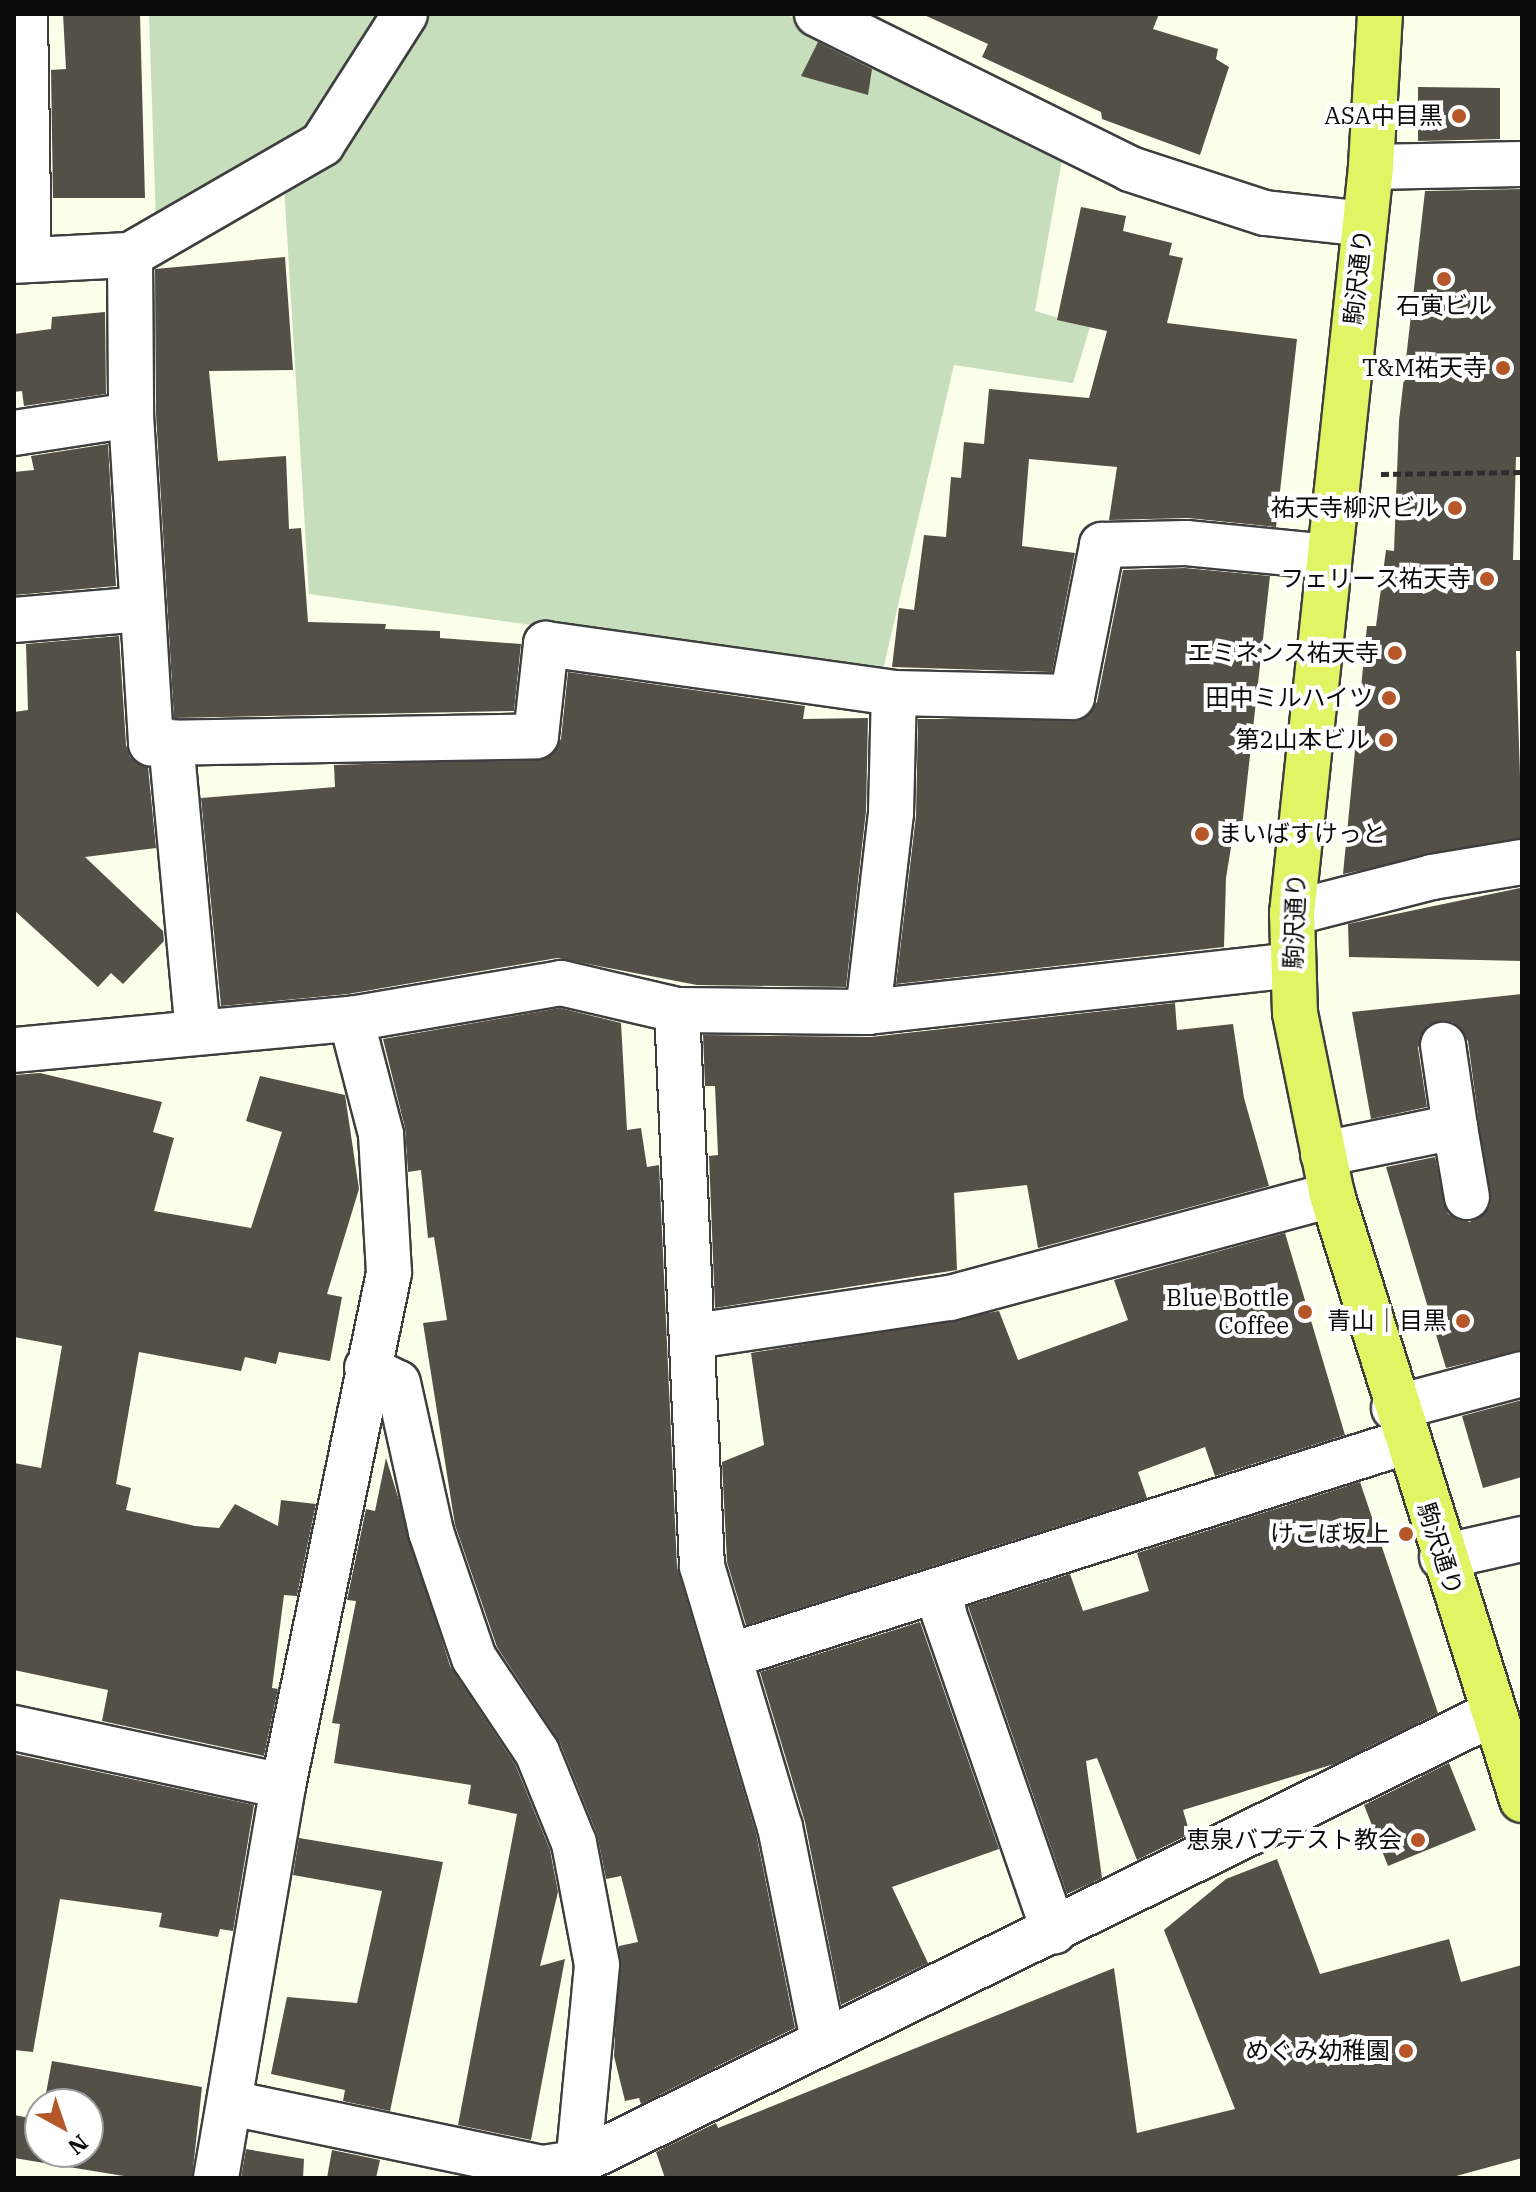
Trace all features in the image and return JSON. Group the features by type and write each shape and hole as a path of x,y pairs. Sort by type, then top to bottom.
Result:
{"main road":[{"name":"駒沢通り","path":"1380,14 1371,167 1336,474 1292,913 1297,1033 1327,1174 1400,1425 1522,1800"}],"street":[{"path":"25,14 22,260 130,255 322,144 405,14"},
{"path":"817,14 1130,169 1265,213 1364,224"},
{"path":"1371,167 1522,164"},
{"path":"130,255 131,415 151,743 536,736 546,644 894,693 1072,697 1102,545 1186,543 1328,557"},
{"path":"14,433 131,415"},
{"path":"14,620 143,609"},
{"path":"868,1012 891,813 894,693"},
{"path":"171,742 198,1032"},
{"path":"1292,913 1432,877 1522,862"},
{"path":"14,1050 351,1019 561,983 677,1010 868,1012 1292,965"},
{"path":"677,1010 695,1336 702,1566 780,1827 823,2041"},
{"path":"216,2178 283,1786 389,1273 381,1134 351,1019"},
{"path":"1443,1045 1467,1197"},
{"path":"695,1336 950,1298 1327,1174 1455,1127"},
{"path":"367,1368 398,1383 431,1532 474,1658 537,1752 574,1843 597,1965 578,2170"},
{"path":"729,1656 941,1589 1400,1425 1522,1374"},
{"path":"1442,1557 1522,1539"},
{"path":"941,1589 949,1629 1054,1932"},
{"path":"231,2103 543,2168 578,2170 823,2041 1054,1932 1492,1714"},
{"path":"14,1728 283,1786"}],"path":[{"path":"1336,474 1522,472"}],"green space":[{"path":"149,14 390,14 310,134 156,222"},
{"path":"424,14 786,14 1063,154 1035,311 1090,327 1073,383 954,365 882,674 309,594 284,185"}],"building":[{"path":"63,14 140,14 145,198 53,198 51,70 66,69"},
{"path":"922,14 1159,14 1153,29 1218,49 1216,59 1229,67 1200,155 1102,119 1101,112 982,57 988,44"},
{"path":"818,42 872,69 868,95 801,76"},
{"name":"ASA中目黒","path":"1418,87 1500,88 1500,139 1418,141"},
{"path":"1522,189 1522,457 1516,457 1513,560 1522,560 1522,651 1516,651 1522,838 1343,874 1367,626 1376,626 1386,550 1394,551 1399,421 1425,191"},
{"path":"1081,207 1126,216 1123,231 1172,243 1169,255 1183,258 1167,323 1297,339 1276,527 1188,518 1109,520 1117,467 1029,459 1022,546 1075,553 1052,672 892,667 899,608 914,610 924,535 946,537 951,477 961,478 964,442 984,444 989,389 1089,398 1107,331 1057,320"},
{"path":"285,257 293,370 209,371 218,461 286,456 289,529 301,528 308,622 386,624 385,629 440,631 440,638 521,644 514,711 174,718 156,414 155,269"},
{"path":"105,312 106,394 24,406 22,391 14,392 14,334 51,329 52,317"},
{"path":"108,444 116,586 15,595 14,472 34,470 31,456"},
{"path":"1185,568 1270,576 1241,836 1233,835 1226,878 1224,947 896,984 916,816 918,719 1083,719 1097,702 1123,570"},
{"path":"119,636 126,745 130,757 148,767 156,848 85,857 163,931 164,941 123,984 111,973 98,987 14,910 14,712 28,710 26,644"},
{"path":"568,672 805,706 803,719 868,718 866,811 846,987 697,985 557,958 348,994 221,1006 201,798 335,787 334,765 547,758 561,739"},
{"path":"1520,888 1522,961 1349,957 1348,924"},
{"path":"1522,994 1522,1350 1446,1368 1386,1167 1435,1157 1448,1214 1470,1222 1490,1206 1468,1041 1453,1022 1428,1025 1418,1048 1427,1107 1371,1119 1352,1012"},
{"path":"1175,1003 1177,1030 1233,1024 1244,1098 1269,1186 1038,1248 1027,1185 954,1193 957,1270 715,1308 709,1156 718,1155 715,1086 705,1086 703,1035 871,1037"},
{"path":"560,1008 621,1023 627,1130 641,1128 647,1167 659,1165 677,1567 756,1833 795,2028 641,2104 639,2098 625,2101 614,2056 619,1946 638,1942 621,1876 606,1879 597,1834 560,1743 497,1647 455,1525 423,1323 447,1320 434,1237 428,1238 421,1170 408,1172 405,1128 383,1039"},
{"path":"40,1073 162,1102 153,1132 174,1138 154,1211 251,1228 282,1132 246,1121 260,1076 345,1095 359,1189 327,1294 342,1297 330,1361 279,1352 276,1364 245,1357 241,1371 139,1352 116,1484 131,1488 126,1510 195,1526 219,1528 235,1504 278,1526 281,1500 316,1504 297,1596 284,1595 272,1688 278,1689 264,1756 102,1721 108,1690 14,1670 14,1463 41,1468 62,1346 14,1337 14,1075"},
{"path":"1285,1233 1345,1435 1215,1476 1205,1447 1138,1472 1147,1498 746,1625 727,1562 722,1462 764,1445 751,1353 999,1311 1018,1360 1128,1320 1114,1280"},
{"path":"1522,1400 1522,1477 1483,1488 1462,1416"},
{"path":"386,1458 450,1666 515,1764 550,1850 558,1892 540,1966 565,1959 531,2140 458,2125 517,1814 468,1804 471,1785 334,1763 340,1724 332,1723 356,1601 347,1600 366,1509 375,1511"},
{"path":"1360,1482 1438,1713 1334,1764 1183,1810 1190,1834 1137,1860 1097,1758 1086,1761 1102,1878 1067,1894 968,1606 1070,1574 1083,1611 1149,1591 1137,1553"},
{"path":"920,1622 999,1849 892,1887 928,1963 841,2005 805,1822 760,1672"},
{"path":"14,1754 254,1805 233,1931 220,1929 218,1937 159,1927 162,1913 60,1899 33,2052 14,2050"},
{"path":"1449,1763 1476,1830 1388,1866 1364,1805"},
{"path":"299,1838 443,1862 390,2111 343,2101 345,2090 271,2074 287,1997 357,2003 382,1891 293,1875"},
{"path":"1277,1859 1320,1974 1449,1939 1461,1982 1522,1965 1522,2158 1449,2178 665,2178 656,2152 716,2123 718,2128 1114,1968 1137,2133 1235,2109 1164,1930 1226,1879"},
{"path":"52,2061 202,2087 192,2178 136,2178 75,2168 104,2168 104,2088 47,2088"},
{"path":"14,2115 24,2117 24,2160 14,2158"},
{"path":"246,2149 304,2159 303,2178 241,2178"},
{"path":"332,2150 380,2160 376,2178 327,2178"}],"place":[{"name":"ASA中目黒","path":"1459,116"},
{"name":"石寅ビル","path":"1444,279"},
{"name":"T&M祐天寺","path":"1503,368"},
{"name":"祐天寺柳沢ビル","path":"1455,508"},
{"name":"フェリース祐天寺","path":"1487,579"},
{"name":"エミネンス祐天寺","path":"1395,653"},
{"name":"田中ミルハイツ","path":"1389,698"},
{"name":"第2山本ビル","path":"1386,740"},
{"name":"まいばすけっと","path":"1202,834"},
{"name":"Blue Bottle Coffee","path":"1305,1312"},
{"name":"青山｜目黒","path":"1463,1321"},
{"name":"けこぼ坂上","path":"1406,1534"},
{"name":"恵泉バプテスト教会","path":"1418,1840"},
{"name":"めぐみ幼稚園","path":"1406,2051"}]}
